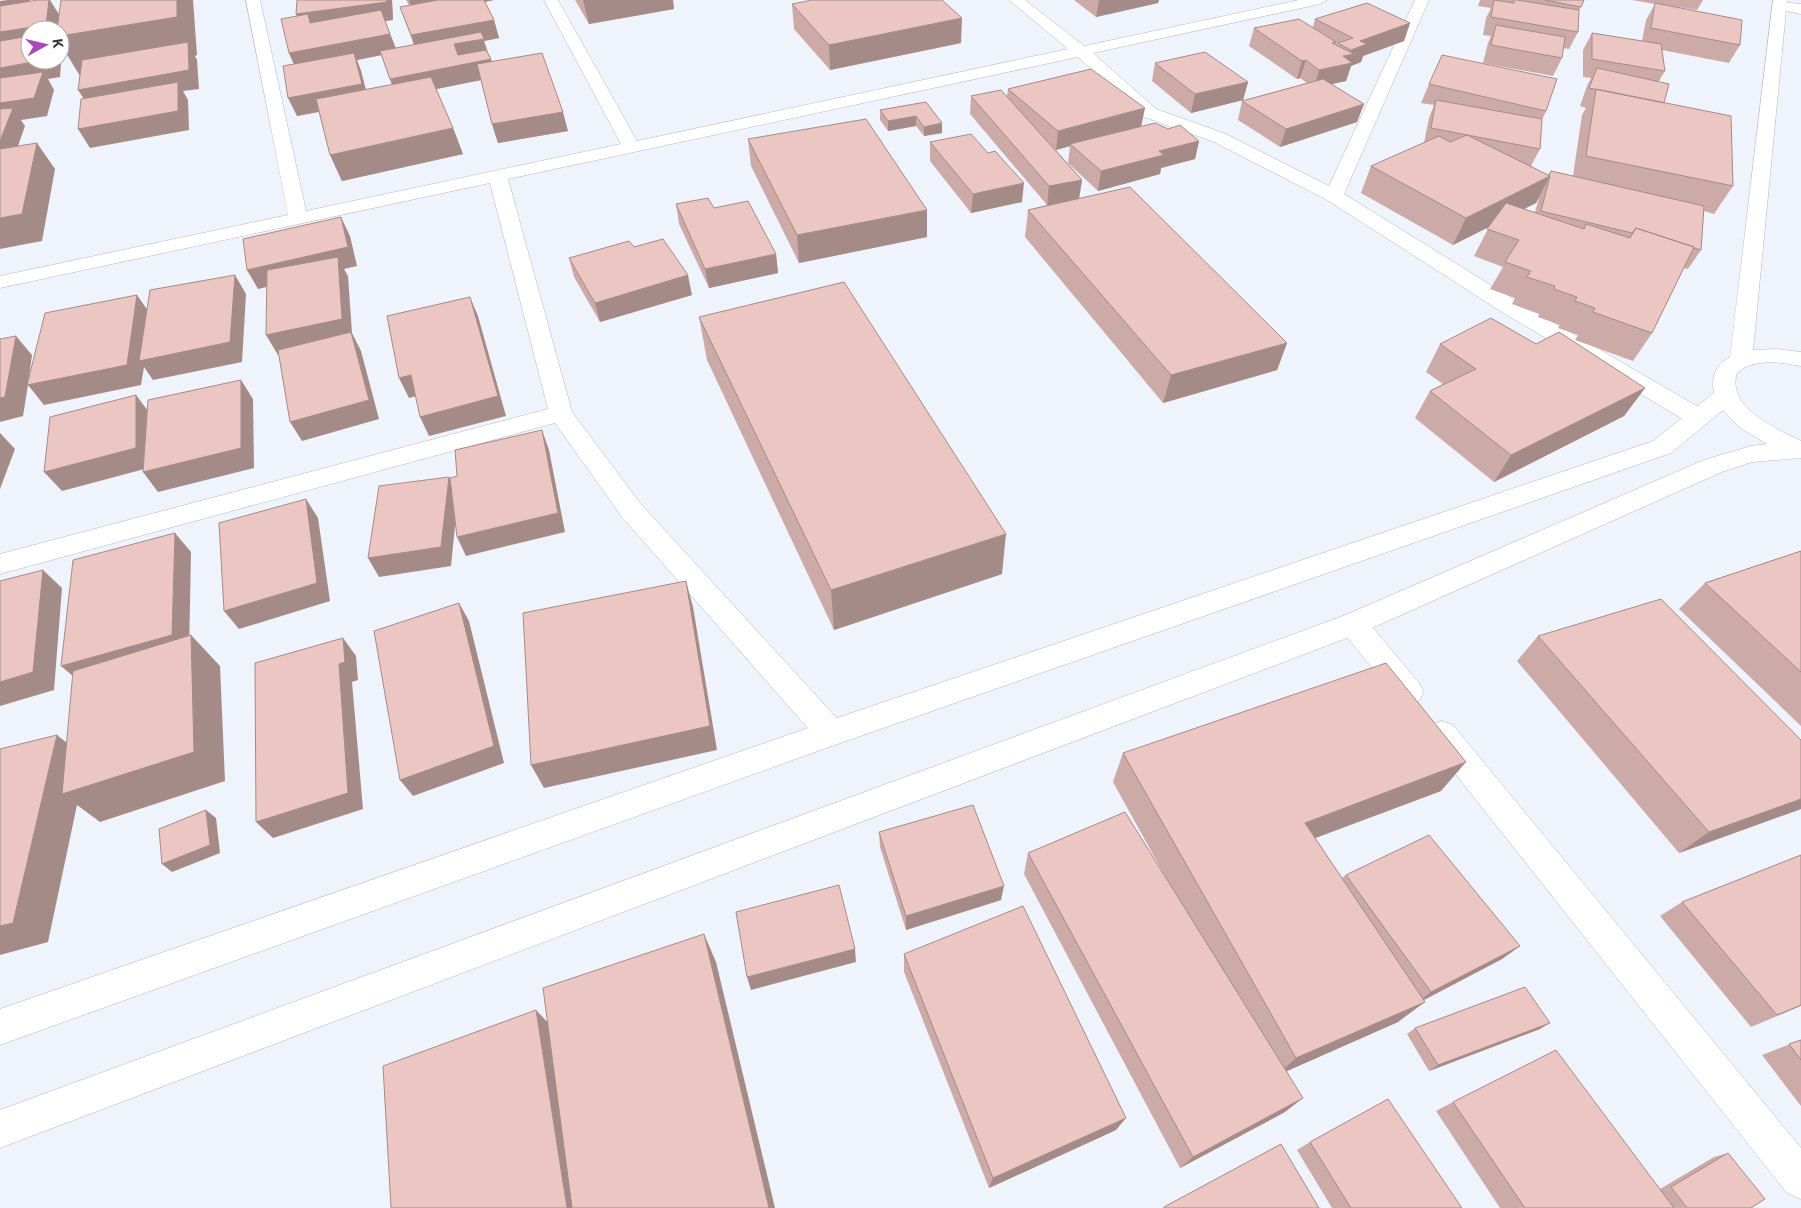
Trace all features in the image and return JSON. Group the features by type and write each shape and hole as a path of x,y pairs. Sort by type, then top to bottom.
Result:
{"street":[{"path":"253,0 298,217"},
{"path":"551,0 632,148"},
{"path":"1016,0 1082,52 1150,113 1220,138 1334,196 1510,307 1622,371 1699,418"},
{"path":"0,282 1320,0"},
{"path":"1334,196 1422,0"},
{"path":"1741,359 1780,3 1801,9"},
{"path":"498,176 561,414 631,510 831,733"},
{"path":"1800,450 1768,436 1740,414 1726,396 1723,383 1727,368 1741,359 1768,355 1801,359"},
{"path":"0,1027 831,733 1662,447 1726,396"},
{"path":"0,564 561,414"},
{"path":"0,1129 1353,624 1713,466 1751,454 1800,450"},
{"path":"1353,624 1801,1179"}],"building":[{"path":"49,0 47,20 20,20 20,29 0,32 0,6"},
{"path":"61,0 177,0 177,17 70,34 70,20 58,20"},
{"path":"297,0 387,0 387,2 296,14"},
{"path":"438,0 484,0 494,20 411,35 400,7"},
{"path":"812,0 942,0 962,18 829,45 792,4"},
{"path":"1494,0 1514,3 1514,0 1517,0 1579,10 1578,32 1491,17"},
{"path":"1545,0 1584,0 1581,7"},
{"path":"1367,3 1410,23 1360,41 1367,44 1351,50 1338,43 1353,38 1315,19"},
{"path":"1655,3 1742,20 1740,45 1651,28"},
{"path":"381,10 390,34 289,53 281,19 308,14 310,23"},
{"path":"1299,19 1336,42 1332,43 1354,54 1343,56 1352,63 1319,70 1306,60 1302,61 1254,28"},
{"path":"1496,25 1565,37 1562,58 1491,45"},
{"path":"481,32 484,39 454,44 458,55 486,50 491,59 390,79 380,51"},
{"path":"1592,33 1661,44 1665,71 1592,59"},
{"path":"20,38 20,64 0,68 0,41"},
{"path":"188,42 189,70 78,90 82,60"},
{"path":"1205,52 1248,82 1195,94 1155,63"},
{"path":"354,53 362,84 288,98 283,66"},
{"path":"542,53 563,112 492,124 477,64"},
{"path":"1442,55 1557,79 1546,111 1429,84"},
{"path":"1597,68 1669,84 1664,103 1589,88"},
{"path":"1091,69 1145,108 1058,131 1008,89"},
{"path":"43,72 34,98 0,103 0,78"},
{"path":"431,77 453,128 330,155 316,99"},
{"path":"1323,79 1364,104 1286,129 1242,101"},
{"path":"178,82 178,111 78,129 81,99"},
{"path":"1596,89 1731,116 1733,186 1586,156"},
{"path":"1001,90 1082,180 1049,186 971,96"},
{"path":"1436,100 1542,119 1540,149 1431,128"},
{"path":"926,102 942,123 924,127 916,116 888,121 880,110"},
{"path":"13,108 0,141 0,109"},
{"path":"866,119 927,210 797,235 748,139"},
{"path":"1155,123 1168,129 1180,125 1199,141 1159,151 1164,155 1101,171 1070,144"},
{"path":"971,134 988,153 995,151 1024,183 973,194 930,142"},
{"path":"1467,135 1550,176 1466,218 1371,166 1439,136 1450,142"},
{"path":"37,143 22,214 0,218 0,149"},
{"path":"1551,171 1704,206 1701,250 1636,228 1632,233 1541,211"},
{"path":"1130,187 1287,343 1171,375 1028,210"},
{"path":"708,198 714,208 748,201 776,254 705,269 676,204"},
{"path":"1506,203 1584,229 1586,224 1630,238 1636,228 1694,247 1652,333 1593,312 1595,308 1575,301 1577,297 1554,289 1555,286 1527,277 1531,271 1505,262 1519,240 1487,229"},
{"path":"341,217 348,247 247,270 243,239"},
{"path":"663,239 688,275 595,303 569,258 629,241 634,247"},
{"path":"338,257 342,319 266,335 267,270"},
{"path":"235,275 230,342 139,361 150,290"},
{"path":"844,282 1006,534 831,590 699,317"},
{"path":"137,295 127,365 27,385 45,313"},
{"path":"470,297 498,396 420,417 411,375 399,378 387,316"},
{"path":"1491,318 1536,344 1559,332 1645,388 1511,455 1430,391 1476,369 1440,344"},
{"path":"351,332 369,400 290,422 278,350"},
{"path":"16,336 5,397 0,398 0,339"},
{"path":"241,380 241,448 143,472 148,400"},
{"path":"136,395 136,448 44,472 50,417"},
{"path":"542,430 558,513 457,537 450,478 457,476 455,450"},
{"path":"449,477 441,547 368,558 379,486"},
{"path":"306,499 317,583 224,611 219,523"},
{"path":"175,533 172,635 61,666 73,560"},
{"path":"1801,551 1801,672 1705,583"},
{"path":"43,570 33,672 0,682 0,581"},
{"path":"686,581 710,726 531,765 523,613"},
{"path":"1661,599 1801,740 1801,799 1709,832 1538,636"},
{"path":"459,603 494,746 400,780 374,631"},
{"path":"191,635 194,752 62,794 73,671"},
{"path":"343,638 345,662 339,664 348,793 256,822 255,663"},
{"path":"1386,663 1466,762 1305,823 1425,1002 1296,1058 1123,753"},
{"path":"57,735 13,923 0,926 0,749"},
{"path":"973,805 1004,886 906,916 879,832"},
{"path":"206,810 210,845 162,864 159,829"},
{"path":"1125,812 1303,1098 1193,1157 1028,853"},
{"path":"1429,835 1520,946 1431,992 1346,875"},
{"path":"1801,855 1801,1005 1777,1015 1682,902"},
{"path":"839,885 855,949 747,977 736,912"},
{"path":"1023,906 1126,1118 993,1178 904,954"},
{"path":"704,934 769,1208 572,1208 543,988"},
{"path":"1525,987 1550,1023 1438,1065 1415,1028"},
{"path":"536,1010 567,1208 391,1208 383,1066"},
{"path":"1801,1040 1801,1060 1789,1044"},
{"path":"1556,1050 1674,1208 1525,1208 1453,1102"},
{"path":"1388,1099 1462,1208 1351,1208 1310,1142"},
{"path":"1281,1144 1319,1208 1164,1208 1164,1207"},
{"path":"1728,1153 1765,1199 1751,1208 1687,1208 1671,1187"}]}
